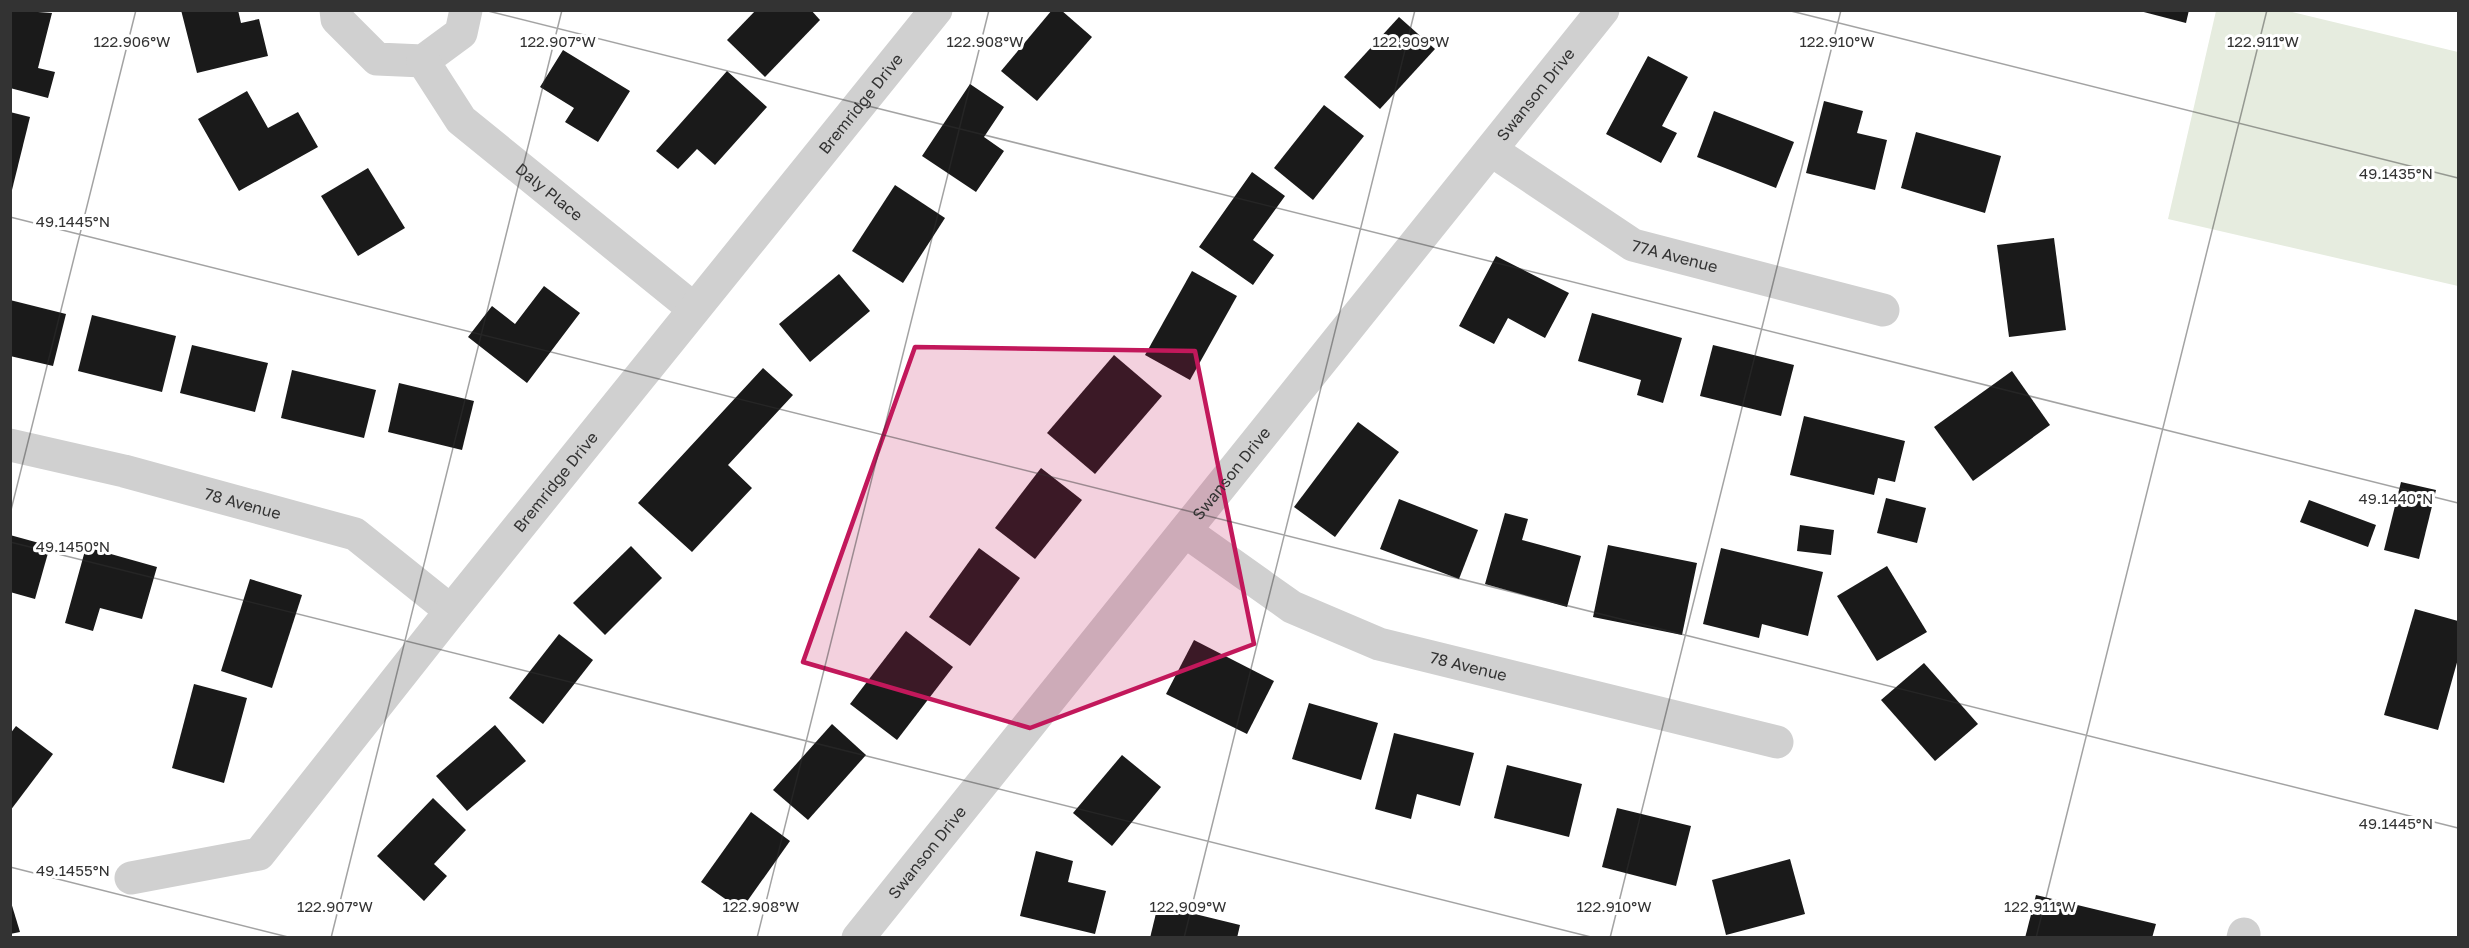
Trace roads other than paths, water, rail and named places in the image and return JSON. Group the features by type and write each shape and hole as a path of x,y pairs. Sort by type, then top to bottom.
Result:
{"street":[{"path":"336,10 337,19 377,59 423,61 461,33 466,10"},
{"name":"Bremridge Drive","path":"131,878 259,854 451,611 936,10"},
{"name":"Swanson Drive","path":"866,935 1185,531 1602,10"},
{"name":"Daly Place","path":"423,61 461,120 694,309"},
{"name":"77A Avenue","path":"1491,150 1634,245 1883,310"},
{"name":"78 Avenue","path":"10,445 124,471 355,534 451,611"},
{"name":"78 Avenue","path":"1185,531 1292,607 1379,644 1778,742"}]}
